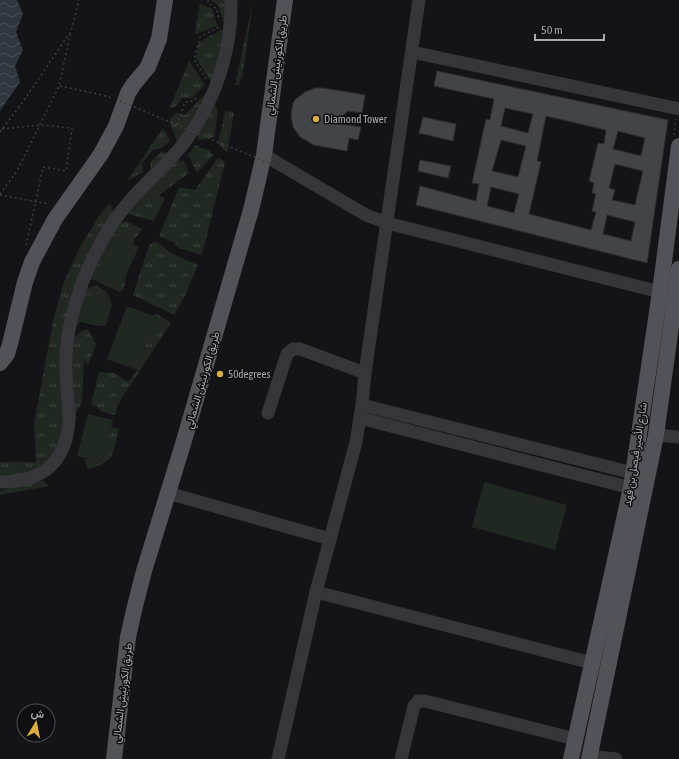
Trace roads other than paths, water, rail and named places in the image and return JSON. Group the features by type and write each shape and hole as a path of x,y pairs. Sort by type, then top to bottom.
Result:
{"main road":[{"path":"0,363 7,354 25,282 32,262 55,219 65,207 101,154 116,126 128,92 148,67 159,39 165,0"},
{"name":"طريق الكورنيش الشمالي","path":"114,759 128,637 139,588 251,210 269,160 285,0"},
{"name":"شارع الأمير فيصل بن فهد","path":"571,759 632,480 660,292 679,146"},
{"name":"شارع الأمير فيصل بن فهد","path":"589,757 656,435 679,269"}],"street":[{"path":"0,482 12,482 32,477 47,470 60,457 70,420 66,358 68,335 77,298 92,260 110,226 134,195 164,166 189,137 207,106 220,75 228,41 231,0"},
{"path":"278,759 316,592 356,442 419,0"},
{"path":"412,52 679,109"},
{"path":"269,160 366,215 387,223 660,292"},
{"path":"268,412 287,354 293,349 300,349 365,373"},
{"path":"362,404 632,480"},
{"path":"360,418 632,480"},
{"path":"656,435 679,437"},
{"path":"168,493 330,538"},
{"path":"316,592 592,663"},
{"path":"401,759 414,706 418,701 425,701 575,740"},
{"path":"589,757 616,759"}],"water":[{"path":"0,0 17,0 23,14 16,32 23,50 15,66 20,82 0,111"}],"place":[{"name":"Diamond Tower","path":"316,119"},
{"name":"50degrees","path":"220,374"}]}
